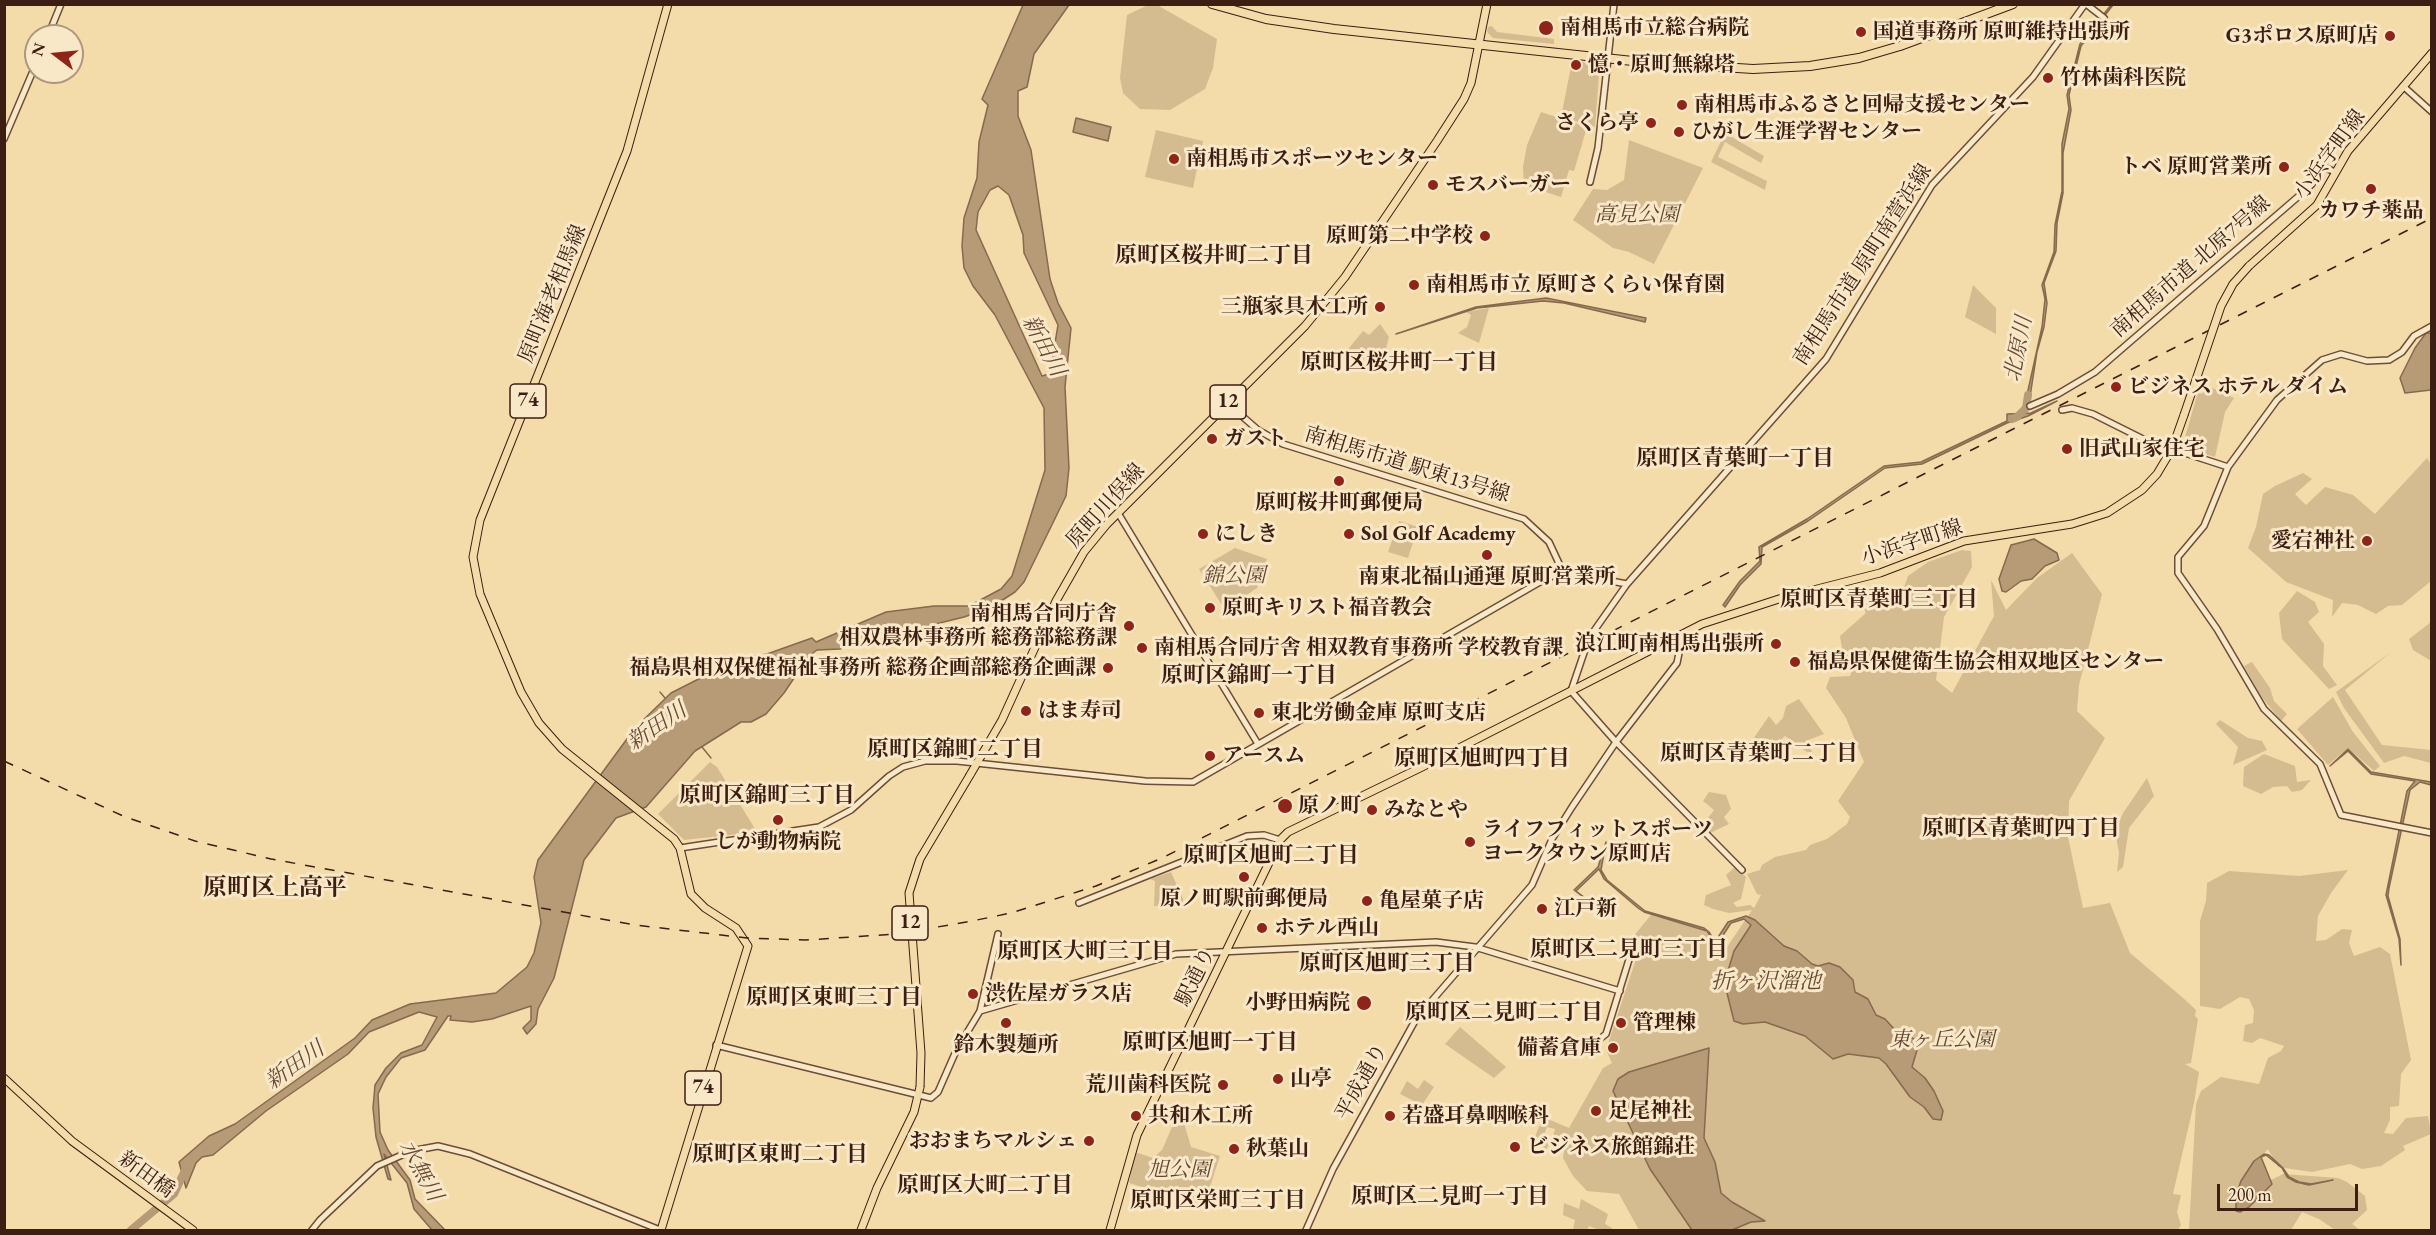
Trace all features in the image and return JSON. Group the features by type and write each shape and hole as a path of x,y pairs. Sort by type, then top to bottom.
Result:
{"highway":[{"path":"1212,4 1287,22 1607,57 1747,69 1818,65 1900,46 2013,4"}],"main road":[{"name":"原町海老相馬線","path":"668,4 624,159 480,520 473,549 478,587 521,692 547,734 592,774 649,818 680,848"},
{"name":"原町川俣線","path":"861,1230 877,1188 914,1112 919,1091 921,1053 909,893 920,859 978,763 1016,692 1069,576 1089,546 1118,513 1305,326 1345,277 1464,99 1471,83 1487,4"},
{"name":"小浜字町線","path":"1280,840 1288,832 1674,637 1728,614 1880,573 1964,541 2094,519 2126,503 2157,474 2172,449 2221,306 2233,284 2249,266 2317,205 2348,151 2432,53"},
{"name":"駅通り","path":"1110,1230 1137,1135 1280,840"},
{"name":"74","path":"660,1230 748,946 736,928 705,908 692,894 680,848"},
{"name":"新田橋","path":"4,1078 72,1141 193,1230"}],"street":[{"path":"53,24 61,4"},
{"path":"1590,182 1596,160 1614,4"},
{"path":"2086,4 2102,16"},
{"name":"南相馬市道 原町南萱浜線","path":"1571,691 1589,638 1627,584 1826,359 1932,185 2033,77 2086,4"},
{"path":"4,139 27,84"},
{"path":"2403,86 2432,112"},
{"name":"南相馬市道 北原7号線","path":"2030,406 2058,394 2095,372 2307,189 2312,184 2315,169 2321,166 2335,172"},
{"path":"2432,326 2414,336 2402,352 2389,360 2367,361 2341,354 2322,360 2277,400 2228,468 2205,526 2179,556 2177,569 2217,629 2264,709 2320,764 2341,815 2432,833"},
{"name":"南相馬市道 駅東13号線","path":"1227,403 1258,430 1283,444 1524,519 1549,542 1563,572"},
{"path":"2062,410 2072,408 2093,414 2138,437 2228,468"},
{"path":"1118,513 1258,744"},
{"path":"680,848 819,827 851,810 883,780 903,767 933,760 1183,784 1193,782 1545,579 1563,572 1627,584"},
{"name":"平成通り","path":"1306,1230 1333,1169 1416,1019 1475,947 1532,885 1560,826 1616,742 1677,663 1680,653 1674,637"},
{"path":"1571,691 1616,742 1742,870"},
{"path":"1079,903 1247,836 1264,834 1280,840"},
{"path":"716,1045 919,1091 931,1098 938,1092 956,1051 980,1011 998,934"},
{"path":"1601,1038 1606,1034 1635,940"},
{"path":"980,1011 1176,954 1441,942 1475,947 1620,991"},
{"path":"312,1230 378,1166 411,1151 450,1147 660,1230"}],"green space":[{"path":"1148,5 1157,5 1217,39 1213,68 1205,89 1170,110 1140,109 1123,93 1120,78 1127,15"},
{"path":"1492,26 1497,32 1554,39 1554,44 1493,38 1487,32 1488,27"},
{"path":"1578,61 1591,64 1599,75 1595,127 1561,117 1571,67 1577,67"},
{"path":"1541,112 1587,127 1574,171 1569,170 1561,197 1524,185 1523,167 1527,145"},
{"name":"南相馬市スポーツセンター","path":"1156,130 1203,141 1193,188 1145,177"},
{"path":"1725,133 1764,156 1761,163 1725,142 1718,157 1767,181 1765,190 1711,162"},
{"name":"高見公園","path":"1629,140 1703,168 1654,264 1629,252 1613,248 1573,220 1593,189 1607,190 1624,180"},
{"path":"1973,285 1996,308 1996,334 1965,317"},
{"path":"1489,308 1479,343 1458,333 1467,327 1471,315 1466,312"},
{"path":"1380,324 1389,337 1382,364 1345,353 1363,331 1369,335"},
{"path":"2206,385 2234,398 2225,412 2215,457 2188,449 2183,444 2198,392 2202,394"},
{"path":"2427,458 2431,464 2431,581 2402,605 2388,606 2376,614 2358,605 2342,603 2332,617 2333,600 2286,582 2248,548 2256,527 2263,494 2275,486 2303,473 2312,479 2295,494 2306,505 2325,487 2353,495 2375,514"},
{"path":"1399,521 1418,527 1408,558 1388,552"},
{"name":"錦公園","path":"1235,548 1267,559 1257,588 1225,610 1199,569"},
{"name":"東ヶ丘公園","path":"1962,550 1971,551 1972,567 1944,617 1936,680 1952,693 1994,616 1991,580 2006,610 2037,578 2072,553 2102,594 2079,685 2077,711 2105,738 2069,801 2068,837 2083,908 2110,903 2130,953 2196,1010 2195,1016 2198,1019 2191,1063 2185,1064 2199,1072 2173,1194 2181,1195 2177,1212 2181,1225 2178,1230 1639,1230 1619,1194 1587,1191 1573,1176 1563,1158 1565,1143 1552,1140 1555,1129 1547,1127 1543,1137 1551,1140 1546,1150 1532,1144 1543,1117 1569,1128 1603,1068 1612,1063 1606,1050 1642,941 1632,938 1651,915 1705,930 1716,946 1725,950 1752,910 1729,913 1713,909 1704,905 1706,895 1731,885 1726,875 1735,867 1746,877 1741,899 1733,903 1737,907 1750,905 1754,908 1761,895 1757,894 1747,874 1760,870 1762,865 1775,857 1806,850 1810,845 1827,839 1847,824 1850,817 1838,801 1864,762 1846,718 1826,688 1830,677 1850,676 1854,665 1843,654 1840,636 1866,613 1857,594 1903,590 1908,576 1928,562"},
{"path":"2297,591 2315,602 2319,612 2308,622 2324,644 2323,666 2337,685 2329,689 2282,639 2279,613"},
{"path":"2431,622 2431,661 2413,650 2409,639"},
{"path":"2391,652 2345,690 2382,745 2431,750 2431,763 2404,756 2384,763 2344,708 2336,692"},
{"path":"2252,662 2270,688 2274,701 2287,714 2281,721 2261,696 2244,666"},
{"path":"2333,697 2353,732 2380,766 2374,771 2348,748 2328,765 2297,729"},
{"path":"1799,699 1824,734 1808,740 1812,752 1807,752 1785,736 1757,761 1750,756 1749,745 1769,716 1776,725 1783,718 1786,706"},
{"path":"2220,720 2248,738 2262,741 2267,750 2233,765 2238,747 2216,724"},
{"path":"2264,754 2295,766 2297,782 2311,780 2302,790 2292,792 2287,786 2273,787 2261,794 2243,786 2244,767"},
{"path":"710,762 717,767 757,832 684,840 658,814"},
{"path":"2147,778 2154,796 2129,828 2123,867 2117,872 2119,853 2115,831 2123,813"},
{"path":"1709,792 1726,795 1731,809 1724,817 1729,824 1710,833 1702,826 1714,810 1703,801"},
{"path":"2348,870 2318,916 2316,941 2326,940 2342,929 2352,930 2349,943 2354,956 2380,947 2390,954 2411,1060 2401,1074 2399,1106 2390,1107 2390,1120 2384,1133 2393,1134 2406,1118 2428,1116 2431,1134 2403,1146 2405,1150 2381,1166 2362,1169 2350,1164 2312,1172 2278,1167 2268,1149 2257,1161 2265,1183 2283,1174 2338,1178 2347,1182 2365,1196 2367,1210 2352,1224 2360,1230 2335,1230 2319,1219 2302,1212 2291,1230 2189,1230 2196,1104 2201,1091 2221,1077 2259,1084 2268,1058 2281,1051 2284,1046 2260,1038 2252,1043 2243,1041 2245,1025 2253,1023 2254,1010 2249,999 2240,997 2220,1009 2200,1006 2200,921 2206,901 2207,883 2229,871 2299,876"},
{"path":"1171,872 1183,899 1183,905 1154,906 1155,881 1150,879"},
{"path":"1460,1027 1506,1067 1494,1078 1445,1044"},
{"path":"1424,1080 1434,1087 1422,1105 1400,1094 1407,1081 1418,1089"},
{"name":"旭公園","path":"1184,1123 1191,1147 1220,1156 1204,1205 1129,1183 1135,1152 1153,1158 1162,1150 1172,1127"},
{"path":"1581,1199 1608,1214 1605,1224 1612,1228 1611,1230 1599,1230 1589,1226 1587,1230 1573,1230 1575,1220 1563,1215 1564,1203 1579,1209"}],"water":[{"path":"1023,5 1069,5 1034,54 1027,87 1018,91 1018,116 1031,150 1050,279 1058,303 1071,328 1065,387 1069,468 1066,496 1024,582 1015,592 990,608 964,617 899,633 882,632 840,649 817,650 809,656 784,693 766,714 751,722 741,722 695,751 646,807 616,818 584,860 554,978 538,1009 536,1024 527,1034 523,1028 531,1020 531,1006 492,1019 472,1022 450,1020 451,1016 448,1016 425,1050 401,1058 386,1077 378,1094 380,1132 388,1150 410,1180 415,1199 445,1230 432,1230 414,1209 407,1183 384,1154 391,1180 388,1179 376,1137 373,1108 375,1085 386,1068 401,1053 422,1045 437,1017 419,1012 369,1032 348,1054 266,1111 213,1155 202,1157 196,1163 186,1188 179,1162 209,1136 235,1124 355,1038 372,1020 410,1004 496,993 527,967 534,953 541,923 534,877 538,860 635,728 671,693 736,660 767,654 812,638 816,642 886,612 934,606 969,606 1001,589 1012,576 1045,470 1044,408 995,315 973,286 964,268 962,246 964,218 977,178 979,142 988,105 982,99","holes":["998,186 1009,195 1023,235 1024,253 1058,325 1052,361 1054,368 1052,373 1042,376 976,230 978,212 990,190"]},
{"path":"2113,5 2081,46 2069,95 2071,110 2063,153 2063,193 2057,223 2056,251 2044,283 2047,303 2044,327 2037,352 2029,403 2025,404 2042,327 2045,299 2042,285 2054,252 2055,225 2062,191 2062,144 2069,109 2067,95 2080,44"},
{"path":"1076,118 1111,127 1108,141 1073,132"},
{"path":"1546,298 1646,318 1645,322 1564,303 1543,301 1477,308 1396,334 1476,307"},
{"path":"2426,333 2431,333 2431,390 2405,393 2400,378 2415,348"},
{"path":"2057,401 1922,464 1885,468 1808,521 1762,547 1761,564 1740,585 1725,607 1723,605 1740,581 1760,561 1759,547 1807,519 1884,466 1921,462 2007,421 2007,414 2031,413"},
{"path":"2034,539 2057,553 2059,560 2045,566 2032,579 2021,581 2006,592 2002,591 1999,579 2011,545"},
{"path":"2348,749 2371,772 2431,782 2431,785 2420,782 2410,790 2389,888 2388,896 2400,939 2401,965 2399,939 2386,895 2407,791 2415,781 2371,774 2348,751 2330,766"},
{"name":"折ヶ沢溜池","path":"1606,842 1601,870 1607,880 1645,911 1704,928 1709,932 1715,942 1728,922 1746,916 1755,920 1784,946 1797,951 1812,964 1818,966 1829,963 1840,967 1853,980 1855,992 1868,999 1876,1015 1885,1019 1896,1031 1914,1039 1917,1050 1912,1067 1925,1078 1934,1091 1943,1111 1941,1120 1933,1119 1924,1107 1910,1097 1879,1058 1848,1054 1833,1059 1805,1036 1765,1022 1743,1024 1734,1021 1727,993 1727,974 1734,951 1751,925 1744,919 1731,923 1716,946 1707,931 1644,912 1604,879 1599,869 1576,891 1611,918 1574,890 1598,867"},
{"name":"折ヶ沢溜池","path":"1709,1048 1704,1138 1715,1162 1721,1193 1765,1221 1751,1222 1732,1230 1692,1230 1650,1169 1613,1091 1618,1079 1629,1072"},
{"path":"2264,1154 2269,1155 2283,1168 2289,1177 2299,1182 2311,1184 2333,1180 2309,1185 2296,1182 2287,1177 2282,1168 2266,1155 2261,1157 2272,1184 2249,1207 2240,1212 2236,1211 2236,1195 2241,1181 2254,1161"}],"waterway":[{"name":"北原川","path":"2012,419 2026,408 2028,395"},
{"path":"660,692 665,698"},
{"path":"702,747 711,758"},
{"name":"新田川","path":"131,1230 174,1194 187,1166"}],"railway":[{"path":"4,761 123,816 195,841 271,859 635,925 747,938 806,940 897,934 1011,913 1096,886 1162,858 2432,218"}],"place":[{"name":"南相馬市立総合病院","path":"1546,28"},
{"name":"国道事務所 原町維持出張所","path":"1861,32"},
{"name":"G3ポロス原町店","path":"2390,36"},
{"name":"憶・原町無線塔","path":"1576,65"},
{"name":"竹林歯科医院","path":"2048,78"},
{"name":"南相馬市ふるさと回帰支援センター","path":"1682,105"},
{"name":"さくら亭","path":"1651,123"},
{"name":"ひがし生涯学習センター","path":"1679,132"},
{"name":"南相馬市スポーツセンター","path":"1174,159"},
{"name":"トベ 原町営業所","path":"2284,167"},
{"name":"モスバーガー","path":"1433,185"},
{"name":"カワチ薬品","path":"2371,189"},
{"name":"原町第二中学校","path":"1485,236"},
{"name":"南相馬市立 原町さくらい保育園","path":"1414,285"},
{"name":"三瓶家具木工所","path":"1380,307"},
{"name":"ビジネス ホテル ダイム","path":"2116,387"},
{"name":"ガスト","path":"1212,439"},
{"name":"旧武山家住宅","path":"2067,449"},
{"name":"原町桜井町郵便局","path":"1339,481"},
{"name":"にしき","path":"1203,534"},
{"name":"Sol Golf Academy","path":"1349,534"},
{"name":"愛宕神社","path":"2367,541"},
{"name":"南東北福山通運 原町営業所","path":"1487,555"},
{"name":"原町キリスト福音教会","path":"1210,608"},
{"name":"南相馬合同庁舎 相双農林事務所 総務部総務課","path":"1129,626"},
{"name":"浪江町南相馬出張所","path":"1776,644"},
{"name":"南相馬合同庁舎 相双教育事務所 学校教育課","path":"1142,648"},
{"name":"福島県保健衛生協会相双地区センター","path":"1795,662"},
{"name":"福島県相双保健福祉事務所 総務企画部総務企画課","path":"1108,668"},
{"name":"はま寿司","path":"1026,711"},
{"name":"東北労働金庫 原町支店","path":"1259,713"},
{"name":"アースム","path":"1210,756"},
{"name":"原ノ町","path":"1285,806"},
{"name":"みなとや","path":"1372,810"},
{"name":"しが動物病院","path":"778,820"},
{"name":"ライフフィットスポーツ ヨークタウン原町店","path":"1470,842"},
{"name":"原ノ町駅前郵便局","path":"1244,877"},
{"name":"亀屋菓子店","path":"1367,901"},
{"name":"江戸新","path":"1542,909"},
{"name":"ホテル西山","path":"1262,928"},
{"name":"渋佐屋ガラス店","path":"973,994"},
{"name":"小野田病院","path":"1364,1003"},
{"name":"鈴木製麺所","path":"1006,1023"},
{"name":"管理棟","path":"1621,1023"},
{"name":"備蓄倉庫","path":"1613,1048"},
{"name":"山亭","path":"1278,1079"},
{"name":"荒川歯科医院","path":"1223,1085"},
{"name":"足尾神社","path":"1596,1111"},
{"name":"共和木工所","path":"1136,1116"},
{"name":"若盛耳鼻咽喉科","path":"1390,1116"},
{"name":"おおまちマルシェ","path":"1089,1141"},
{"name":"ビジネス旅館錦荘","path":"1515,1147"},
{"name":"秋葉山","path":"1234,1149"}],"district":[{"name":"原町区桜井町二丁目","path":"1214,256"},
{"name":"原町区桜井町一丁目","path":"1399,363"},
{"name":"原町区青葉町一丁目","path":"1735,459"},
{"name":"原町区青葉町三丁目","path":"1879,600"},
{"name":"原町区錦町一丁目","path":"1249,676"},
{"name":"原町区錦町二丁目","path":"955,750"},
{"name":"原町区青葉町二丁目","path":"1759,754"},
{"name":"原町区旭町四丁目","path":"1482,759"},
{"name":"原町区錦町三丁目","path":"767,796"},
{"name":"原町区青葉町四丁目","path":"2021,829"},
{"name":"原町区旭町二丁目","path":"1271,856"},
{"name":"原町区上高平","path":"275,888"},
{"name":"原町区二見町三丁目","path":"1629,950"},
{"name":"原町区大町三丁目","path":"1085,952"},
{"name":"原町区旭町三丁目","path":"1387,964"},
{"name":"原町区東町三丁目","path":"834,998"},
{"name":"原町区二見町二丁目","path":"1504,1013"},
{"name":"原町区旭町一丁目","path":"1210,1043"},
{"name":"原町区東町二丁目","path":"780,1155"},
{"name":"原町区大町二丁目","path":"985,1186"},
{"name":"原町区二見町一丁目","path":"1450,1197"},
{"name":"原町区栄町三丁目","path":"1218,1201"}],"water label":[{"name":"水無川","path":"420,1171"}]}
